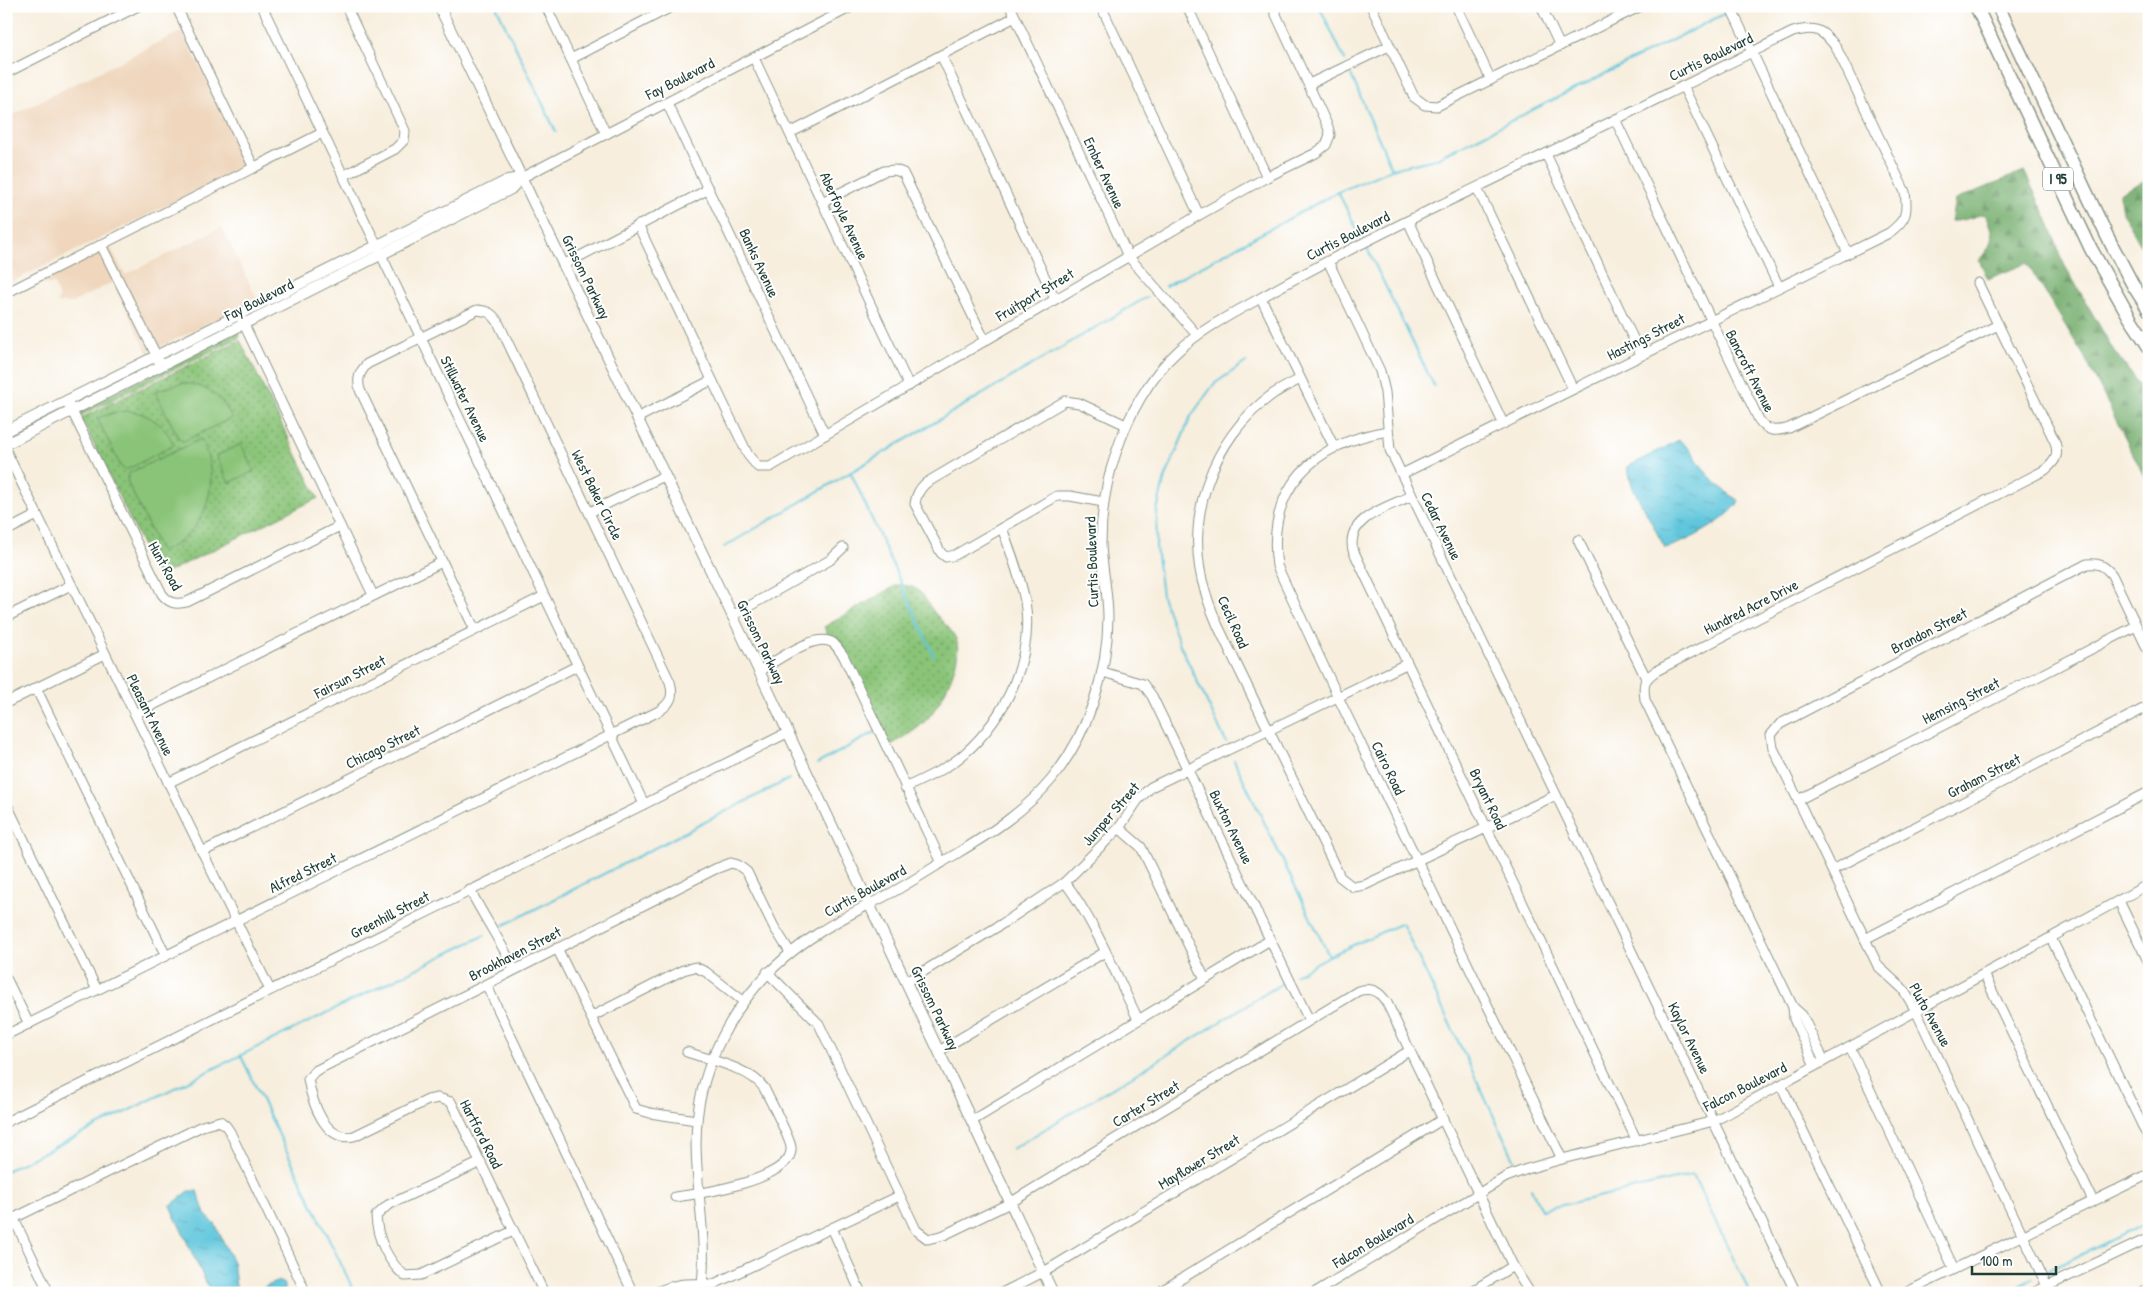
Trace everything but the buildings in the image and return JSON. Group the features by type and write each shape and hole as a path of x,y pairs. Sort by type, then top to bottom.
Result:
{"highway":[{"name":"I 95","path":"1976,6 2092,249 2130,318 2149,347"},
{"name":"I 95","path":"1998,6 2107,236 2132,285 2149,310"}],"main road":[{"name":"Grissom Parkway","path":"439,6 759,671 1053,1293"},
{"name":"Fay Boulevard","path":"6,431 156,356 241,319 378,250 508,180 521,178"},
{"name":"Fay Boulevard","path":"6,444 161,366 241,319"}],"street":[{"path":"6,73 138,6"},
{"path":"176,6 254,168"},
{"name":"Stillwater Avenue","path":"262,6 644,804"},
{"path":"343,176 395,149 404,140 405,131 346,6"},
{"path":"546,6 606,134"},
{"path":"571,59 673,6"},
{"name":"Fay Boulevard","path":"521,178 853,6"},
{"name":"Ember Avenue","path":"1010,6 1128,256 1197,335"},
{"path":"1101,6 1200,215"},
{"path":"1187,6 1267,177"},
{"path":"1272,6 1309,84 1389,46"},
{"path":"1371,6 1414,97 1425,105 1437,106 1641,6"},
{"path":"1456,6 1491,80"},
{"path":"1541,6 1560,46"},
{"path":"1730,6 1848,253"},
{"path":"790,133 1015,17"},
{"name":"Curtis Boulevard","path":"702,1288 705,1252 698,1194 696,1120 710,1060 724,1031 743,1001 768,972 790,952 824,929 869,905 997,829 1023,809 1051,780 1070,752 1087,719 1103,672 1108,618 1101,544 1104,502 1116,454 1126,426 1144,394 1173,355 1197,335 1328,261 1793,32 1815,29 1825,33 1836,47 1905,192 1907,208 1902,223"},
{"path":"941,55 1056,299"},
{"name":"Aberfoyle Avenue","path":"754,58 909,386"},
{"name":"Fruitport Street","path":"712,380 748,455 758,467 770,467 1128,256 1267,177 1316,153 1326,145 1330,135 1309,84"},
{"path":"1684,86 1779,287"},
{"name":"Banks Avenue","path":"667,103 825,435"},
{"name":"Bancroft Avenue","path":"1614,119 1759,420 1770,431 1777,432 1788,428 1998,325"},
{"path":"6,293 322,134"},
{"path":"1546,154 1641,355"},
{"path":"822,202 884,171 895,170 903,173 984,341"},
{"path":"1477,188 1573,389"},
{"path":"563,265 638,225 710,190"},
{"path":"1408,221 1503,423"},
{"name":"Hastings Street","path":"1402,474 1889,233 1902,223"},
{"path":"637,418 712,380 638,225"},
{"path":"101,245 161,366"},
{"name":"Cedar Avenue","path":"1328,261 1380,371 1385,392 1390,450 1556,795"},
{"name":"Hundred Acre Drive","path":"1646,678 1656,671 2046,470 2052,464 2057,458 2058,451 2055,442 1978,283"},
{"path":"1261,298 1334,447"},
{"name":"West Baker Circle","path":"442,562 360,390 358,380 360,371 367,364 477,310 488,311 494,315 670,682 672,698 667,706 611,735"},
{"path":"241,319 373,595"},
{"name":"Cecil Road","path":"1300,379 1273,394 1248,417 1228,441 1213,467 1203,493 1198,522 1198,555 1205,593 1218,626 1340,877 1353,887 1365,886 1417,860"},
{"name":"Hunt Road","path":"67,400 162,594 173,604 187,602 340,526"},
{"path":"1104,502 1070,496 1056,496 955,555 946,557 941,553 915,504 916,495 920,488 1065,401 1079,404 1126,426"},
{"name":"Cairo Road","path":"1388,431 1362,435 1334,447 1313,462 1297,477 1286,493 1280,508 1274,544 1277,566 1338,697 1562,1159"},
{"name":"Pleasant Avenue","path":"6,451 235,922 270,990"},
{"path":"590,512 664,476"},
{"name":"Bryant Road","path":"1411,496 1366,518 1357,525 1352,533 1353,550 1406,664 1637,1141"},
{"path":"6,531 37,516"},
{"path":"905,788 942,769 964,754 977,741 999,712 1019,671 1025,642 1025,603 1020,581 1002,528"},
{"path":"1578,540 1646,678 1643,688 1645,700 1793,1006 1802,1015 1824,1061"},
{"path":"732,616 830,560 843,548"},
{"path":"135,714 442,562 475,630"},
{"name":"Brandon Street","path":"1771,735 1780,724 2087,564 2097,563 2104,566 2112,575 2136,626"},
{"path":"6,617 71,585"},
{"name":"Fairsun Street","path":"168,784 544,596"},
{"path":"2136,626 2149,652"},
{"name":"Hemsing Street","path":"1798,800 2136,626"},
{"path":"759,671 810,641 822,639 833,643 843,655 942,862"},
{"path":"6,703 105,654"},
{"name":"Jumper Street","path":"906,982 1002,924 1065,882 1119,828 1138,800 1152,787 1406,664"},
{"name":"Chicago Street","path":"202,852 577,666"},
{"name":"Buxton Avenue","path":"1103,672 1143,684 1152,696 1309,1020"},
{"path":"36,688 166,956"},
{"name":"Graham Street","path":"1832,870 2149,706"},
{"name":"Greenhill Street","path":"6,1122 787,733"},
{"name":"Alfred Street","path":"6,1035 611,735"},
{"name":"Pluto Avenue","path":"1771,735 1773,748 1878,966 1903,989 1916,1011 2025,1235 2047,1286"},
{"path":"1865,939 2149,792"},
{"path":"1417,860 1556,795"},
{"name":"Kaylor Avenue","path":"1556,795 1796,1293"},
{"path":"6,803 97,990"},
{"path":"1119,828 1141,847 1205,979"},
{"name":"Brookhaven Street","path":"308,1079 315,1071 514,969 715,869 731,863 738,865 747,872 774,927 790,952"},
{"path":"1065,882 1082,904 1138,1020"},
{"name":"Falcon Boulevard","path":"1314,1293 1478,1193 1513,1174 1562,1159 1714,1121 2149,884"},
{"path":"470,890 483,916 498,936 514,969"},
{"path":"2118,901 2149,962"},
{"path":"2051,938 2149,1139"},
{"path":"972,1121 1270,940"},
{"path":"557,948 630,1101 636,1109 696,1120"},
{"path":"939,1051 1105,952"},
{"path":"591,1017 683,970 695,967 706,972 743,1001"},
{"path":"655,1293 683,1282 702,1288 714,1284 899,1196 819,1024 768,972"},
{"path":"1984,974 2093,1201"},
{"path":"6,978 29,1024"},
{"path":"486,984 633,1293"},
{"name":"Carter Street","path":"899,1196 916,1230 928,1239 944,1235 1010,1203 1358,991 1374,990 1380,994 1387,1003 1409,1051"},
{"path":"1793,1006 1794,1019 1815,1066"},
{"path":"1850,1047 1954,1269"},
{"path":"1409,1051 1513,1266 1530,1293"},
{"name":"Mayflower Street","path":"1002,1293 1043,1273 1409,1051"},
{"path":"674,1197 744,1184 782,1167 790,1159 791,1147 764,1088 758,1080 749,1074 688,1052"},
{"name":"Hartford Road","path":"308,1079 310,1092 329,1130 338,1136 346,1138 354,1136 428,1100 438,1098 451,1102 544,1293"},
{"path":"1781,1085 1881,1293"},
{"path":"1158,1293 1443,1119"},
{"path":"49,1293 10,1220 202,1126 220,1121 230,1132 306,1293"},
{"path":"481,1162 388,1205 376,1216 377,1231 387,1253 394,1268 404,1276 421,1274 513,1231"},
{"path":"1904,1293 2149,1174"},
{"path":"832,1228 862,1293"},
{"path":"2033,1293 2149,1238"},
{"path":"1469,1293 1513,1266"},
{"path":"2139,1293 2149,1288"}],"shaded area":[{"path":"182,31 249,165 6,285 6,118"},
{"path":"222,227 257,299 156,349 105,247 109,245 125,275"},
{"path":"100,250 151,352 148,353 113,282 72,303 57,303 59,298 54,284 44,284 41,279"}],"green space":[{"path":"2024,171 2047,218 2064,264 2114,351 2149,398 2148,484 2084,356 2027,263 1988,279 1979,260 1988,248 1991,238 1985,214 1951,221 1955,200"},
{"path":"2149,178 2149,260 2122,212 2119,194"},
{"path":"237,332 240,337 81,415 79,411"},
{"path":"240,340 318,498 158,577 81,418"},
{"path":"183,383 199,386 212,393 228,410 232,418 184,441 179,439 155,391"},
{"path":"129,411 144,415 156,422 166,432 174,445 126,470 121,467 97,418 117,412"},
{"path":"201,439 210,465 210,492 207,504 194,528 179,542 161,552 127,481 129,473"},
{"path":"241,444 254,471 229,483 216,456"},
{"path":"897,585 905,585 920,592 934,612 952,632 958,647 950,680 934,710 929,717 910,733 889,746 824,627"}],"water":[{"path":"1679,440 1690,450 1705,471 1725,491 1739,501 1726,516 1706,530 1665,548 1633,488 1627,467"},
{"path":"189,1191 197,1191 205,1214 215,1224 233,1262 236,1286 241,1293 211,1293 170,1206"},
{"path":"279,1281 285,1284 285,1292 256,1293 266,1286"}],"waterway":[{"path":"496,6 556,132"},
{"path":"1319,6 1345,60"},
{"path":"1737,9 1742,6"},
{"path":"1165,286 1338,192 1392,169 1435,159 1728,12"},
{"path":"1351,75 1392,169"},
{"path":"1338,192 1362,239"},
{"path":"1367,248 1434,386"},
{"path":"724,547 1147,297"},
{"path":"1226,742 1180,645 1162,596 1156,547 1157,510 1164,481 1191,416 1214,384 1246,362"},
{"path":"851,473 934,656"},
{"path":"817,764 875,732"},
{"path":"1234,760 1329,956 1402,923 1515,1161"},
{"path":"504,925 789,779"},
{"path":"6,1171 485,935"},
{"path":"1295,975 1329,956"},
{"path":"1012,1149 1284,982"},
{"path":"241,1056 355,1293"},
{"path":"1531,1188 1541,1210 1693,1175 1750,1293"},
{"path":"2049,1270 2149,1222"},
{"path":"2003,1293 2033,1278"}]}
